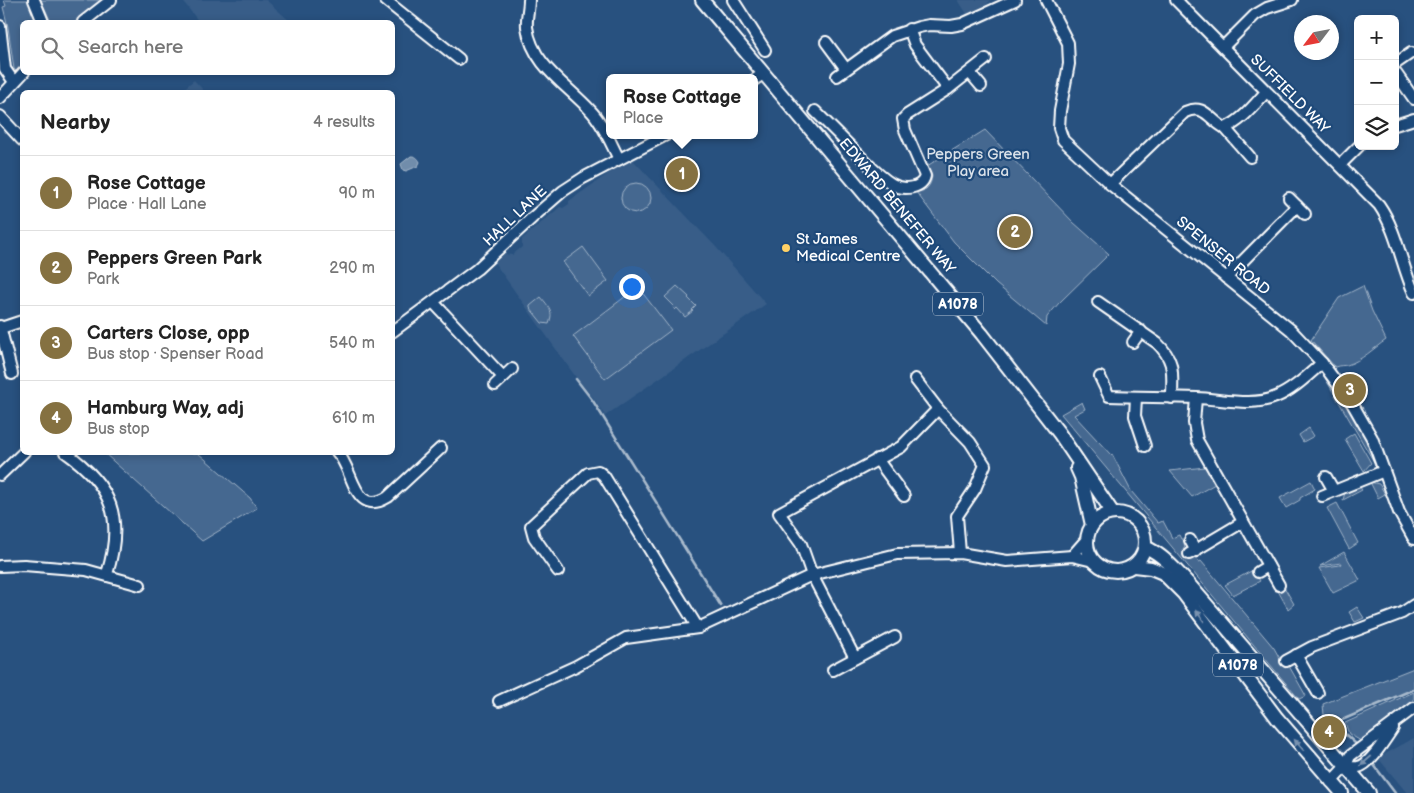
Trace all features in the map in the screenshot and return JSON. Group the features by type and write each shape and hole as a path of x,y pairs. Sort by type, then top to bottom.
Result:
{"main road":[{"name":"A1078","path":"702,0 756,74"},
{"name":"EDWARD BENEFER WAY","path":"758,77 973,323 1059,432 1113,513"},
{"name":"EDWARD BENEFER WAY","path":"1059,432 1081,477 1092,525"},
{"path":"1093,561 1089,554 1087,539 1092,525 1104,515 1122,513 1130,516 1143,529 1145,547 1141,559 1134,566"},
{"name":"A1078","path":"1145,547 1170,564 1187,582 1369,793"},
{"name":"A1078","path":"1093,561 1099,566 1114,572 1134,566 1151,568 1162,573 1183,593 1277,718 1342,793"}],"street":[{"path":"34,0 42,20"},
{"path":"86,20 111,0"},
{"path":"385,0 459,59"},
{"path":"530,0 527,25 532,46 537,55 545,67 594,114 606,136"},
{"path":"733,0 760,46"},
{"path":"837,76 892,36 909,29 929,25 952,26 962,24 1004,2 1015,0"},
{"name":"SPENSER ROAD","path":"1046,0 1068,43 1069,64 1060,111 1059,128 1063,140 1110,184 1290,330 1322,363 1363,421 1373,440 1399,512 1413,536"},
{"name":"SUFFIELD WAY","path":"1176,0 1379,205 1390,224 1407,278 1414,293"},
{"path":"1223,47 1255,15 1267,8 1292,0"},
{"path":"0,26 5,69 14,82"},
{"path":"909,29 915,45 948,89"},
{"path":"826,42 846,70"},
{"path":"1399,61 1411,53"},
{"path":"815,111 879,174 896,186 913,187 922,182 925,176 905,130 903,119 948,89 986,59"},
{"path":"970,72 981,86"},
{"path":"0,98 21,75"},
{"path":"1399,78 1414,99"},
{"path":"1226,128 1241,118 1266,92"},
{"path":"1110,184 1185,112 1192,108 1203,110 1216,123 1226,128 1250,157"},
{"path":"0,116 20,138"},
{"path":"1399,124 1414,119"},
{"path":"608,139 619,159"},
{"name":"HALL LANE","path":"395,330 490,258 563,191 583,178 658,139"},
{"path":"1340,165 1355,150"},
{"path":"1289,198 1305,214"},
{"path":"1226,278 1297,206"},
{"path":"433,302 504,377"},
{"path":"1098,302 1164,349 1172,362 1172,398"},
{"path":"12,374 0,327 20,322"},
{"path":"1133,342 1140,331"},
{"path":"1098,395 1251,402 1265,401 1286,392 1322,363"},
{"path":"494,385 512,369"},
{"path":"1100,377 1109,396"},
{"path":"915,378 938,409 970,442 985,465 976,489 957,516 960,554"},
{"path":"1136,397 1135,416 1145,446"},
{"path":"1196,398 1194,422 1197,440 1279,585"},
{"path":"855,658 812,575 801,544 778,512 901,447 938,409"},
{"path":"339,455 346,464 358,494 370,502 377,502 388,497 440,448"},
{"path":"0,475 21,455"},
{"path":"69,455 92,474 104,491 113,512 116,532 113,554 107,574"},
{"path":"877,459 904,496"},
{"path":"558,571 534,537 531,526 588,473 598,471 604,476 698,628"},
{"path":"1322,496 1384,471"},
{"path":"1326,477 1334,490"},
{"path":"1190,540 1192,553 1243,522"},
{"path":"1072,556 1087,539"},
{"path":"499,701 576,666 626,638 698,628 812,575 898,554 960,554 1006,561 1072,556 1093,561"},
{"path":"0,566 47,566 86,570 107,574 140,585"},
{"path":"1258,572 1268,566"},
{"path":"1286,661 1312,646 1402,613 1414,606"},
{"path":"833,670 895,637"},
{"path":"1296,655 1318,693"},
{"path":"1331,782 1346,766 1350,756 1414,708"},
{"path":"1346,766 1357,768 1363,765 1382,745 1399,719"}],"shaded area":[{"path":"182,0 266,0 289,20 197,20"},
{"path":"958,0 991,0 986,5 967,14"},
{"path":"194,80 203,90 182,90"},
{"path":"411,156 418,159 420,162 418,166 406,171 403,170 401,164"},
{"path":"633,160 716,247 766,304 605,416 494,262 504,254 512,255 522,247 522,239 560,207 563,208 569,204 569,201 612,171"},
{"path":"1414,738 1414,793 1407,793 1378,758"}],"green space":[{"path":"4,0 31,0 39,20 20,20 20,71 17,72 14,69 3,7 6,6"},
{"path":"41,0 110,0 83,20 50,20"},
{"name":"Peppers Green Play area","path":"985,130 1073,222 1109,254 1059,303 1047,317 1046,326 996,284 954,242 916,192 925,190 930,183 932,176 927,166"},
{"path":"636,183 647,187 651,198 647,209 636,213 625,209 621,198 625,187"},
{"path":"583,247 608,281 588,296 563,262"},
{"path":"677,286 696,306 685,317 677,308 675,310 674,306 665,297"},
{"path":"1363,286 1372,311 1386,340 1357,361 1335,367 1311,340 1339,298"},
{"path":"638,287 671,330 605,379 573,336"},
{"path":"541,297 551,312 549,324 542,323 530,308"},
{"path":"1325,378 1339,392 1355,416 1373,454 1374,462"},
{"path":"1082,402 1085,409 1074,415 1112,454 1131,491 1158,523 1163,521 1172,538 1179,535 1183,539 1185,547 1183,550 1187,557 1194,553 1199,562 1201,561 1274,648 1285,668 1289,666 1306,696 1299,699 1061,414"},
{"path":"1309,428 1314,436 1303,442 1299,435"},
{"path":"1354,433 1371,463 1364,471 1345,439"},
{"path":"106,455 200,455 250,498 257,508 202,541"},
{"path":"1205,467 1215,484 1192,497 1170,471"},
{"path":"1311,481 1315,489 1286,508 1280,498"},
{"path":"1370,482 1379,484 1385,494 1378,498"},
{"path":"1359,486 1362,490 1343,500 1345,492"},
{"path":"1337,503 1358,543 1349,549 1327,508"},
{"path":"1344,552 1360,580 1333,593 1319,568 1340,565 1341,563 1320,566"},
{"path":"1253,570 1260,581 1233,595 1225,585"},
{"path":"1283,585 1294,604 1288,609 1277,589"},
{"path":"1357,607 1364,618 1355,622 1349,612"},
{"path":"1414,668 1414,689 1325,726 1323,704"},
{"path":"1414,692 1414,702 1406,706 1361,741 1349,734 1345,723"}],"waterway":[{"path":"576,379 593,401 721,606"},
{"path":"1356,744 1345,734 1339,725 1342,720 1414,689"},
{"path":"1371,761 1395,793"}],"place":[{"name":"Rose Cottage","path":"682,174"},
{"name":"Peppers Green Park","path":"1015,232"},
{"name":"St James Medical Centre","path":"786,248"},
{"name":"Carters Close, opp","path":"1350,390"},
{"name":"Hamburg Way, adj","path":"1329,732"}]}
